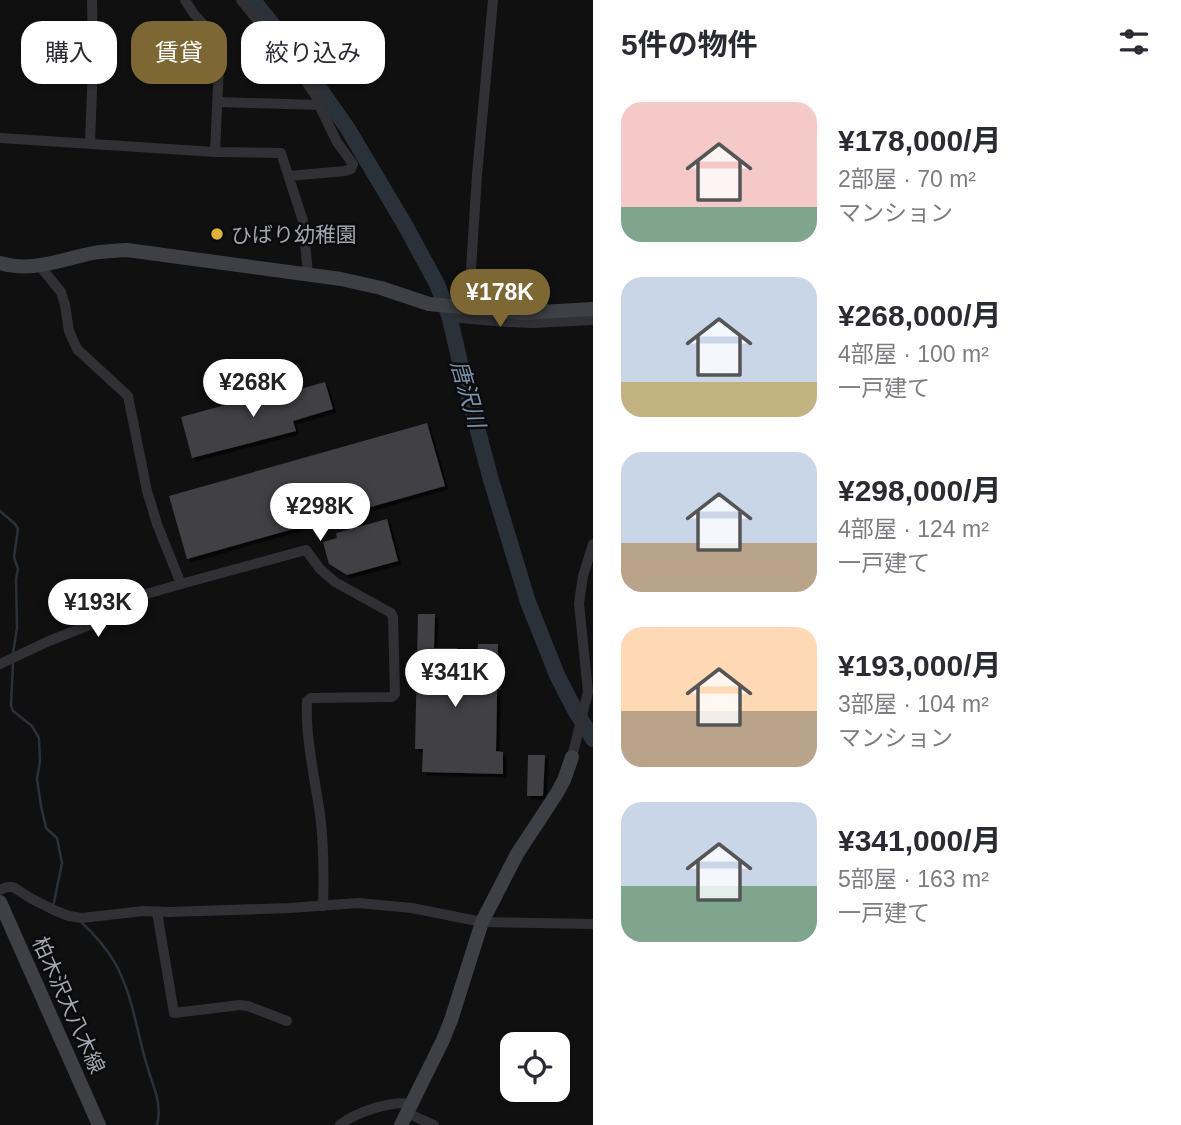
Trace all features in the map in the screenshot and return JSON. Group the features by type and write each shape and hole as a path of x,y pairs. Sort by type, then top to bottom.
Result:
{"street":[{"path":"90,143 92,0"},
{"path":"185,0 194,15 220,43 215,152"},
{"path":"241,0 301,74 317,98 334,139 353,166 345,171 289,176"},
{"path":"493,0 477,175 455,305 460,318 506,323 593,320"},
{"path":"218,102 319,106"},
{"path":"0,138 215,152 281,153 303,222 308,274"},
{"path":"0,263 20,267 127,250 341,279 381,288 429,304 539,306 593,302"},
{"path":"39,265 61,292 71,337 77,349 128,396 146,491 181,584"},
{"path":"455,305 509,312 593,309"},
{"path":"407,1114 451,1020 482,922 517,854 557,793 572,757 591,692 579,603 583,576 593,544"},
{"path":"0,664 48,641 92,625 129,598 306,550 320,569 335,582 391,613 395,694 392,697 312,698 307,701 308,732 324,858 323,906"},
{"path":"0,890 7,887 16,888 32,899 69,916 82,918 142,911 358,903 412,908 482,922 593,924"},
{"name":"柏木沢大八木線","path":"0,902 99,1125"},
{"path":"157,912 174,1013 240,1005 288,1021"},
{"path":"340,1125 355,1115 402,1102 407,1114 434,1125"}],"building":[{"path":"325,382 333,409 293,421 296,431 192,458 181,417 285,389 286,393"},
{"path":"427,423 445,486 187,559 169,496"},
{"path":"387,519 398,561 347,575 329,564 323,542 337,538 336,533"},
{"path":"418,614 435,614 434,648 457,648 456,693 477,694 478,644 498,644 496,751 503,752 503,774 422,772 423,749 415,749"},
{"path":"528,755 545,755 543,796 527,796"}],"waterway":[{"name":"唐沢川","path":"253,0 292,49 348,129 437,284 449,315 491,480 528,602 557,675 593,739"},
{"path":"0,511 18,529 14,557 18,569 17,628 13,653"},
{"path":"13,663 11,706 13,711 32,726 39,738 40,761 37,779 41,806 46,828 57,838 62,863 53,907"},
{"path":"80,921 108,952 127,989 157,1095 157,1125"}],"place":[{"name":"ひばり幼稚園","path":"217,234"}]}
